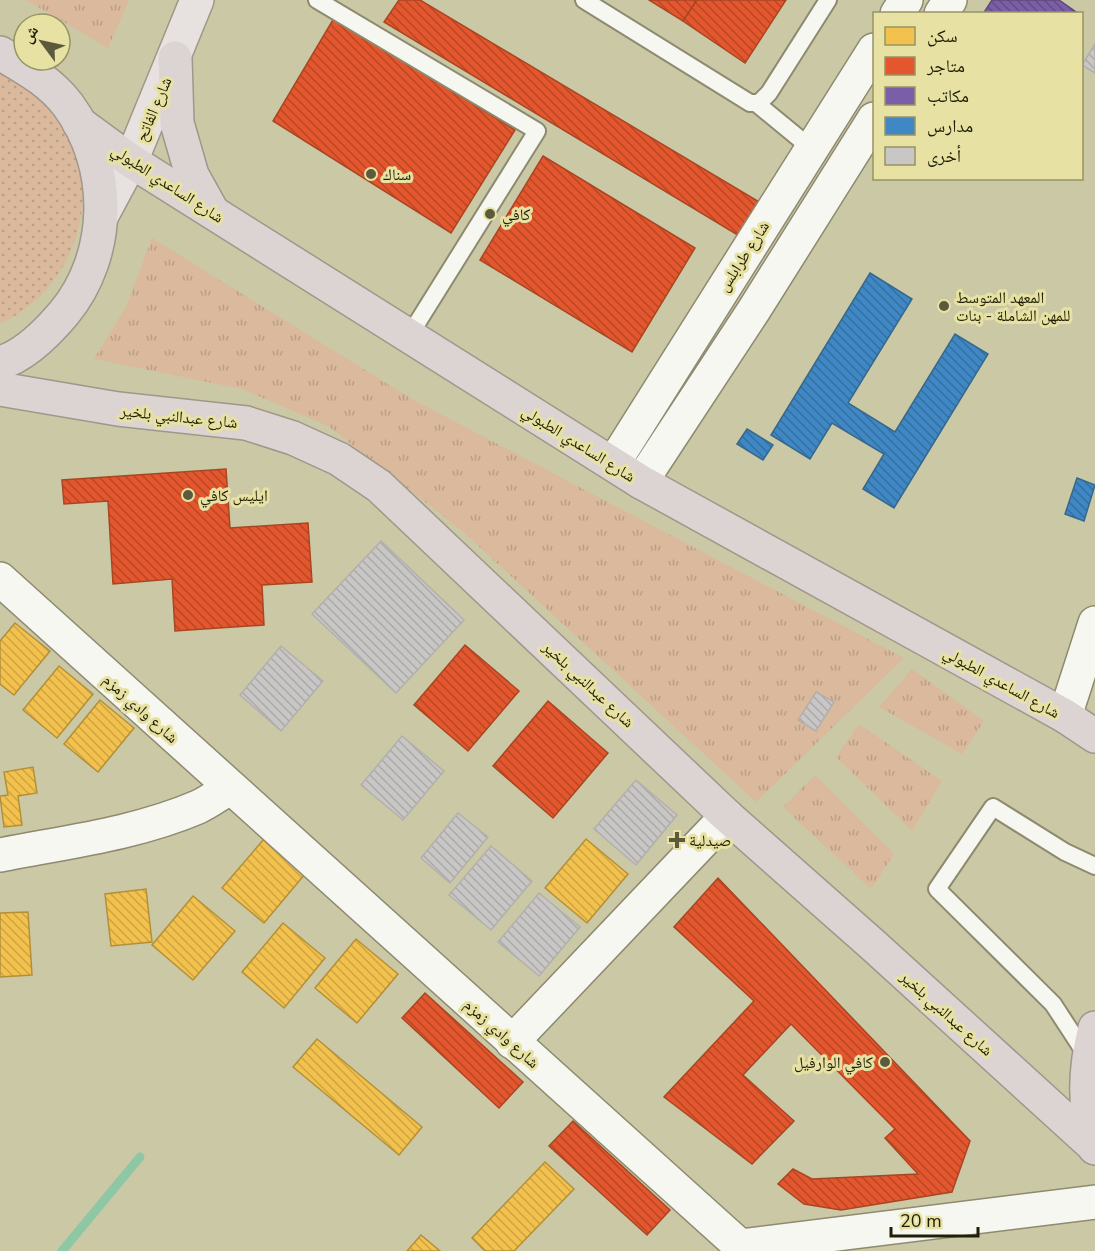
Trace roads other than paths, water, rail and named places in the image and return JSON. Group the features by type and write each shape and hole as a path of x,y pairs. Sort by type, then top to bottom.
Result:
{"highway":[{"path":"0,52 44,80 67,104 79,123 87,136 96,164 102,215 96,253 76,298 45,336 0,363"},
{"path":"175,58 177,123 192,175 213,212"},
{"name":"شارع الساعدي الطبولي","path":"79,123 131,161 641,482 1065,716 1095,736"},
{"name":"شارع عبدالنبي بلخير","path":"0,389 118,409 246,423 293,438 339,459 380,486 727,816 882,953 1095,1148"},
{"path":"1091,1043 1086,1103 1095,1148"}],"main road":[{"name":"شارع الفاتح","path":"102,215 131,161 197,0"},
{"name":"شارع طرابلس","path":"613,464 873,52"},
{"path":"641,482 754,310 873,121"},
{"name":"شارع وادي زمزم","path":"0,579 739,1249 1095,1202"},
{"path":"1065,716 1095,623"},
{"path":"0,855 122,831 162,820 199,806 230,788"},
{"path":"512,1042 727,816"}],"lane":[{"path":"317,0 537,131 409,336"},
{"path":"584,0 750,103 759,103 769,93 828,0"},
{"path":"756,103 812,149"},
{"path":"1091,1043 937,889 993,807 1065,852 1095,866"}],"waterway":[{"path":"62,1251 140,1157"}],"place":[{"name":"سناك","path":"371,174"},
{"name":"كافي","path":"490,214"},
{"name":"المعهد المتوسط للمهن الشاملة - بنات","path":"944,306"},
{"name":"ايليس كافي","path":"188,495"},
{"name":"صيدلية","path":"677,840"},
{"name":"كافي الوارفيل","path":"885,1062"}]}
